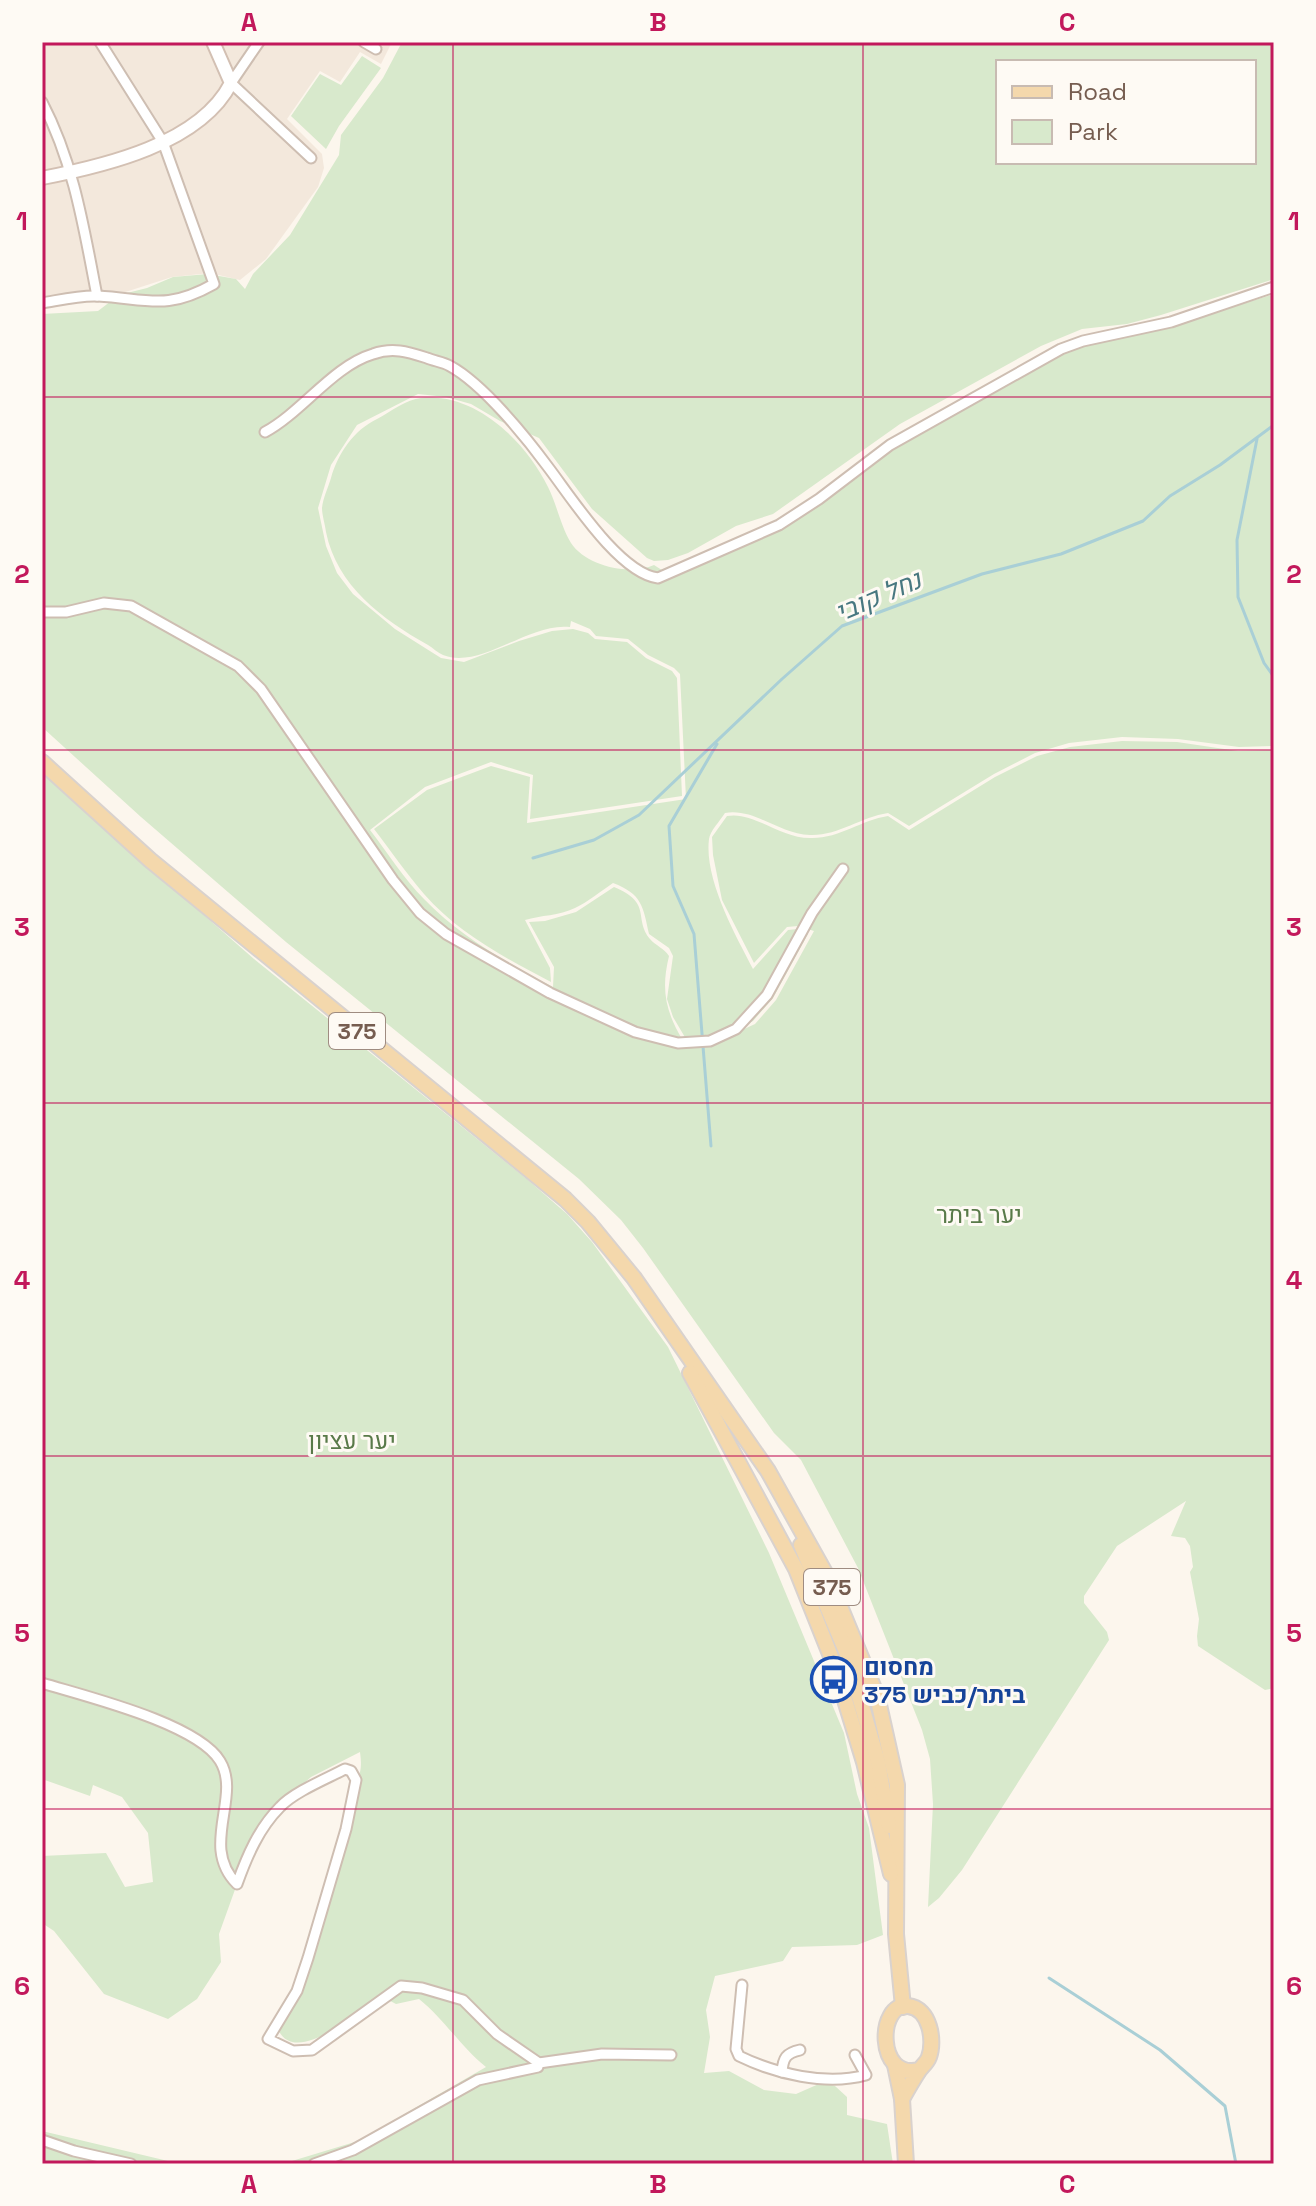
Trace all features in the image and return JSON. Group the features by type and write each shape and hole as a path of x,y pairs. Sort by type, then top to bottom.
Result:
{"main road":[{"name":"375","path":"42,762 150,860 565,1199 619,1259 768,1471 847,1654 878,1762 897,1869 897,1902"},
{"path":"658,1313 802,1583 834,1664 864,1762 897,1902 896,1934 903,2007"},
{"path":"902,2099 929,2057 931,2041 928,2022 919,2010 907,2005 897,2008 889,2017 886,2030 887,2052 895,2065 902,2099 906,2164"},
{"path":"895,2065 903,2071 919,2070"}],"street":[{"path":"42,303 97,296 175,302 214,284 163,142 100,42"},
{"path":"213,42 231,83 311,158"},
{"path":"42,178 71,172 163,142 191,127 221,103 259,42"},
{"path":"364,42 376,49"},
{"path":"42,102 71,172 97,296"},
{"path":"265,432 285,421 358,360 374,353 404,351 449,366 478,387 537,452 568,497 616,552 648,577 658,578 779,525 890,445 1061,349 1083,341 1171,322 1274,287"},
{"path":"42,612 66,612 104,603 131,606 238,666 261,689 393,880 420,913 446,934 550,993 635,1032 678,1043 710,1041 736,1029 767,995 812,913 843,869"},
{"path":"42,1683 148,1716 203,1743 221,1762 226,1785 221,1859 237,1884 263,1827 282,1805 345,1769 351,1771 356,1780 346,1829 308,1958 297,1991 268,2039 293,2051 312,2050 401,1986 411,1986 463,2000 497,2034 539,2063 602,2054 671,2055"},
{"path":"742,1985 736,2049 739,2056 765,2069 850,2079 866,2075 855,2055"},
{"path":"782,2072 783,2059 790,2052 800,2050"},
{"path":"314,2164 353,2150 478,2080 538,2067 539,2063"},
{"path":"42,2140 131,2164"}],"shaded area":[{"path":"42,42 392,42 381,64 360,52 340,82 320,71 287,119 322,154 324,168 318,187 266,259 240,280 210,273 172,277 113,296 42,304"}],"green space":[{"name":"יער ביתר","path":"402,42 1274,42 1274,279 1127,324 1082,329 1041,346 900,424 773,514 736,526 688,553 668,560 647,558 592,509 539,438 471,404 446,397 418,394 357,425 331,465 318,508 326,546 337,573 353,594 395,629 441,658 464,662 552,631 573,629 588,633 595,639 627,642 646,658 672,671 677,678 682,796 530,819 533,775 491,762 425,787 370,830 424,899 454,926 485,948 553,987 554,967 529,922 576,912 614,887 626,893 638,905 650,939 669,956 665,979 666,999 668,1009 682,1039 686,1039 667,999 673,956 669,948 649,934 640,902 623,887 613,883 569,911 525,920 550,968 551,982 500,954 452,921 424,894 374,829 427,790 491,766 530,777 527,823 686,799 680,674 628,639 596,636 590,629 571,621 570,627 538,631 489,651 458,658 441,654 394,624 351,585 340,569 326,532 323,500 348,443 361,429 410,401 441,398 461,403 497,423 527,453 548,487 568,537 578,551 609,567 633,569 654,565 668,574 690,569 743,545 910,435 1087,342 1210,314 1274,294 1274,746 1239,747 1178,739 1122,737 1069,743 1035,753 994,774 909,826 888,813 830,833 810,835 736,812 725,813 709,839 711,871 716,888 753,969 788,930 798,929 808,934 773,998 753,1021 714,1043 755,1024 776,1000 814,931 798,926 787,927 754,963 722,900 713,855 712,837 727,816 747,817 788,834 810,838 831,836 888,816 909,830 995,777 1037,756 1070,747 1122,741 1177,742 1238,751 1274,750 1274,1688 1265,1690 1198,1646 1199,1619 1190,1572 1193,1567 1190,1546 1185,1538 1171,1536 1186,1501 1117,1546 1084,1596 1084,1603 1107,1632 1109,1640 962,1870 928,1907 933,1804 930,1759 922,1730 858,1568 801,1460 774,1433 643,1248 621,1220 579,1179 286,942 42,727 42,314 98,311 119,295 173,277 208,274 236,279 245,289 253,274 290,235 339,155 341,135 383,78"},
{"path":"362,56 381,68 326,149 291,116 320,74 341,85"},
{"name":"יער עציון","path":"42,773 254,959 567,1214 592,1242 668,1347 769,1553 844,1733 857,1794 869,1828 883,1935 857,1945 792,1947 783,1961 715,1976 706,2010 710,2037 704,2073 729,2071 764,2090 796,2094 821,2083 835,2086 847,2097 847,2115 887,2124 893,2164 282,2164 358,2141 486,2067 419,1999 396,2004 381,1996 342,2024 310,2041 295,2042 284,2037 276,2024 304,1972 330,1901 360,1773 360,1752 311,1777 273,1811 247,1864 244,1878 237,1884 219,1934 221,1962 197,1999 168,2019 104,1994 54,1931 42,1923 42,1856 106,1853 125,1887 153,1882 148,1833 122,1797 93,1785 90,1796 42,1779"},
{"path":"42,2131 168,2161 204,2164 42,2164"}],"waterway":[{"name":"נחל קובי","path":"533,858 594,840 639,815 842,626 982,574 1061,554 1143,521 1170,496 1220,465 1274,425"},
{"path":"1257,439 1237,540 1238,597 1264,663 1274,677"},
{"path":"711,1146 694,934 673,886 669,826 717,744"},
{"path":"1049,1978 1160,2050 1225,2106 1236,2164"}],"place":[{"name":"מחסום ביתר/כביש 375","path":"833,1680"}]}
